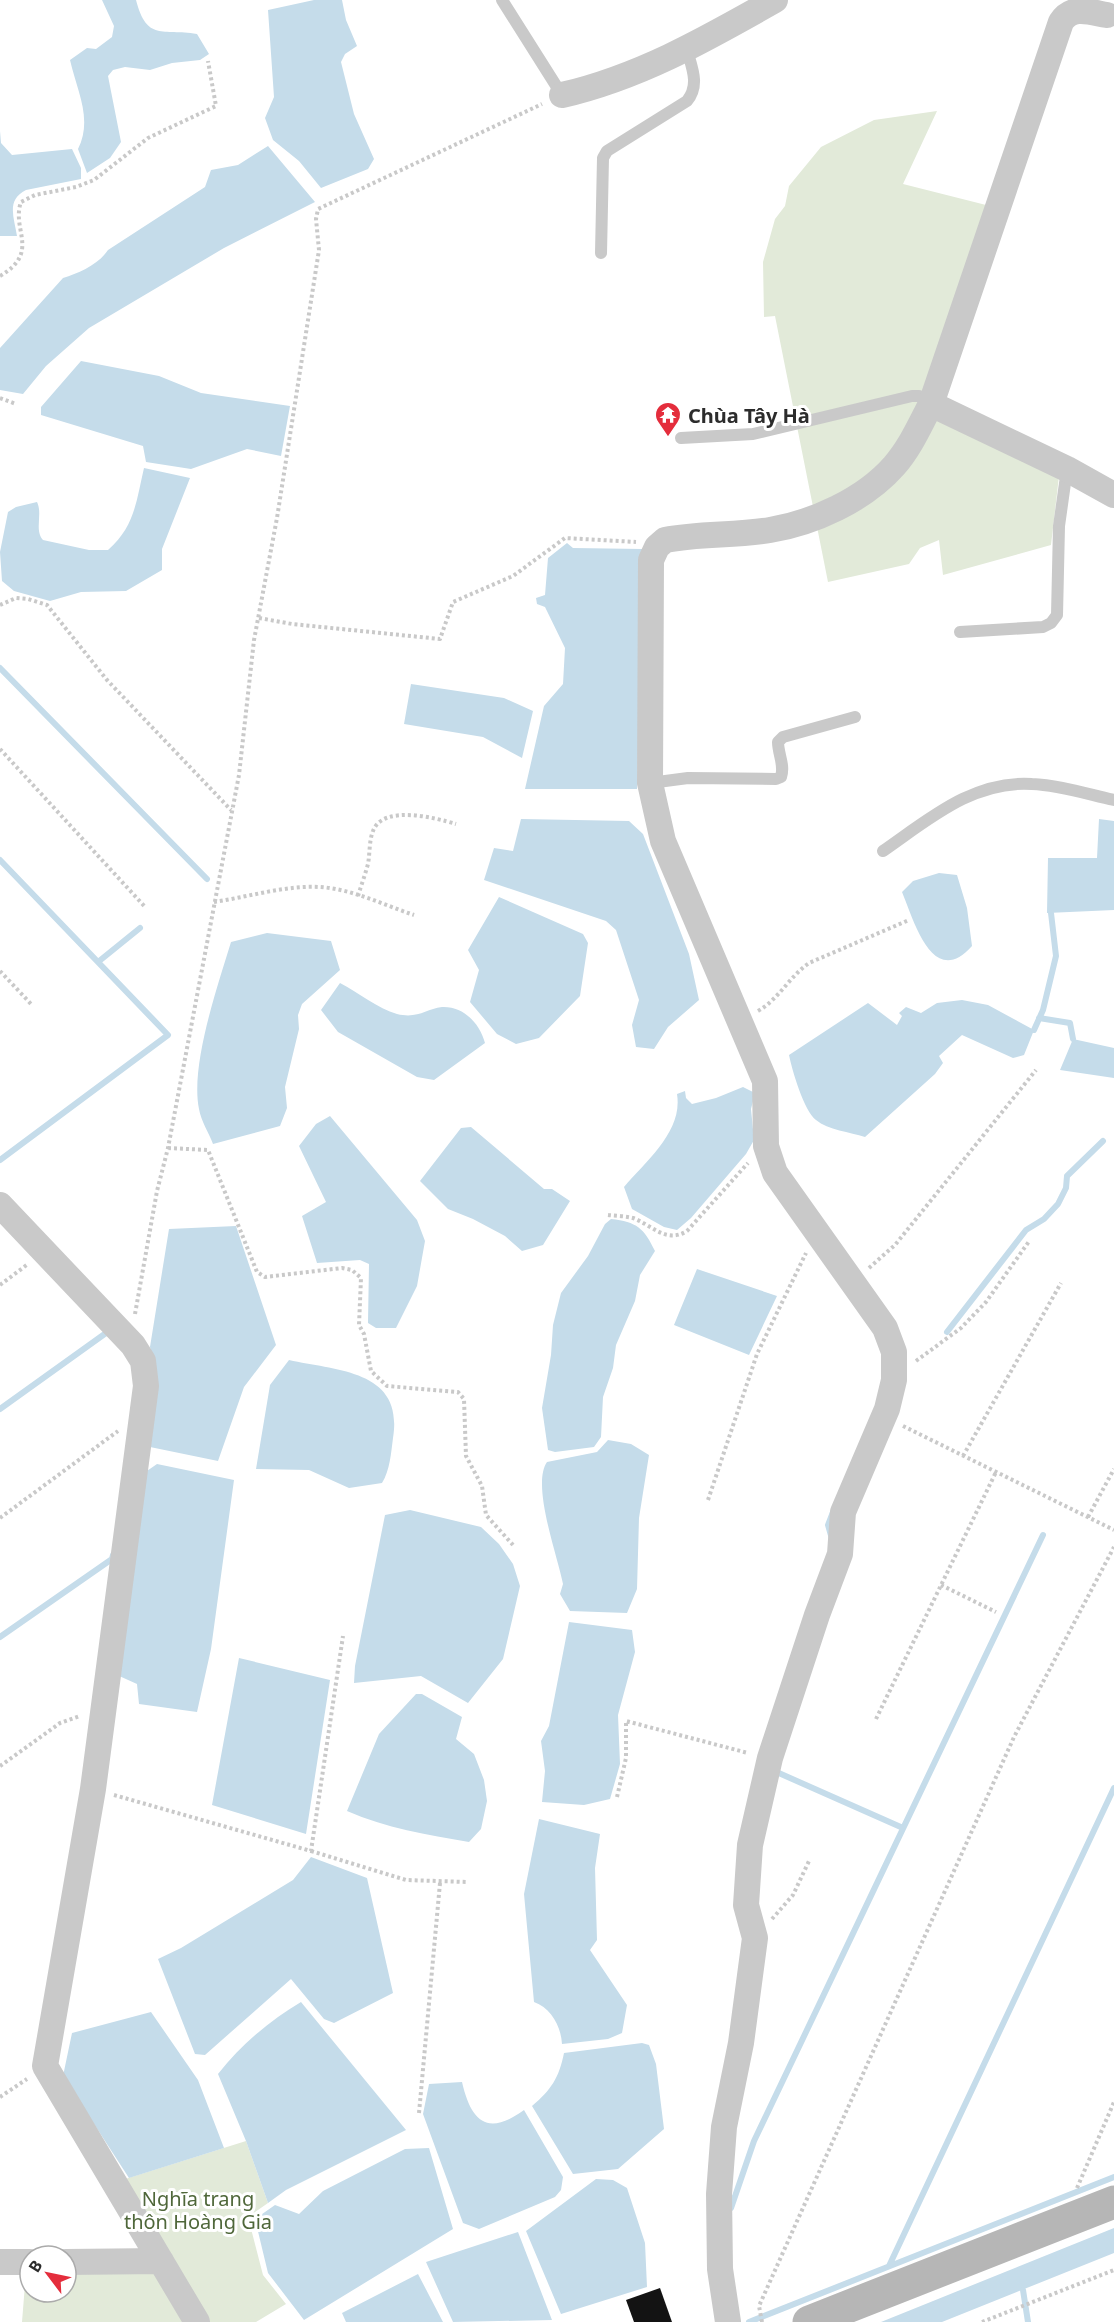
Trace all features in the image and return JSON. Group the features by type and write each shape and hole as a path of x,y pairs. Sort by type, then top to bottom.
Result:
{"street":[{"path":"562,95 618,80 687,50 775,0"},
{"path":"728,2322 720,2269 719,2194 724,2127 741,2043 756,1938 746,1905 750,1845 770,1758 840,1554 843,1512 884,1417 894,1372 894,1352 885,1328 775,1173 769,1158 765,1081 663,842 650,783 651,560 657,548 665,540 772,530 811,518 851,500 875,484 894,466 908,447 931,404 1061,22 1067,13 1077,10 1110,11"},
{"path":"931,404 1067,469 1114,495"},
{"path":"0,1205 121,1330 143,1361 146,1386 93,1789 45,2066 197,2322"},
{"path":"809,2322 1114,2202"},
{"path":"78,2262 161,2261"},
{"path":"0,2262 18,2262"}],"lane":[{"path":"502,0 562,95"},
{"path":"601,253 603,158 607,151 687,100 694,93 695,84 687,50"},
{"path":"681,438 753,434 912,396 919,396 931,404"},
{"path":"960,632 1043,627 1051,623 1057,615 1059,526 1067,469"},
{"path":"650,783 688,778 776,779 781,777 784,770 778,748 778,742 783,737 855,717"},
{"path":"883,851 956,802 997,786 1034,784 1114,800"}],"path":[{"path":"0,276 7,272 20,256 23,244 19,208 21,202 35,195 76,187 94,180 127,151 148,138 216,106 208,61"},
{"path":"121,1330 132,1322 138,1309 157,1191 168,1148 239,775 259,618 320,250 316,219 318,209 562,95"},
{"path":"0,398 16,404"},
{"path":"259,618 292,624 440,639 453,602 513,576 565,538 640,542 657,548"},
{"path":"0,605 16,598 28,598 46,605 107,680 231,810"},
{"path":"0,749 146,908"},
{"path":"358,896 368,863 373,830 378,823 393,816 419,816 456,824"},
{"path":"214,902 321,887 358,896 414,915"},
{"path":"739,1022 769,1005 797,972 809,963 909,920"},
{"path":"0,971 31,1004"},
{"path":"853,1282 895,1245 1036,1070"},
{"path":"168,1148 208,1150 257,1272 265,1277 275,1278 342,1268 352,1270 361,1278 359,1325 364,1334 371,1371 387,1386 458,1392 464,1400 466,1456 482,1486 486,1515 513,1545"},
{"path":"608,1215 632,1218 669,1236 677,1237 687,1231 748,1162 758,1157 769,1158"},
{"path":"708,1500 757,1354 817,1232"},
{"path":"894,1372 909,1365 961,1328 986,1302 1030,1240"},
{"path":"0,1285 44,1253"},
{"path":"963,1456 1061,1283"},
{"path":"0,1518 142,1413"},
{"path":"884,1417 1114,1530"},
{"path":"1088,1517 1114,1469"},
{"path":"876,1719 996,1472"},
{"path":"762,2322 759,2306 916,1952 1014,1737 1114,1547"},
{"path":"940,1585 996,1612"},
{"path":"311,1851 343,1636"},
{"path":"0,1766 60,1724 104,1706"},
{"path":"617,1797 626,1758 626,1721 770,1758"},
{"path":"93,1789 406,1880 440,1883 468,1882"},
{"path":"756,1938 793,1895 809,1861"},
{"path":"419,2113 440,1883"},
{"path":"0,2097 45,2066"},
{"path":"1082,2215 1077,2188 1080,2176 1114,2102"},
{"path":"981,2322 1114,2270"}],"green space":[{"path":"937,111 903,184 990,206 929,395 1059,476 1051,545 943,575 939,540 920,548 909,564 828,582 775,316 764,317 763,262 775,219 785,206 789,186 821,147 874,120"},
{"name":"Nghĩa trang thôn Hoàng Gia","path":"246,2141 268,2203 248,2217 263,2275 286,2304 256,2322 22,2322 23,2304 78,2304 78,2273 177,2273 122,2180"}],"water":[{"path":"102,0 136,0 140,13 151,28 165,32 197,34 209,54 200,60 172,63 150,70 125,67 113,70 108,76 121,142 110,158 87,173 78,149 84,127 84,116 70,60 87,48 96,49 112,37 114,26"},
{"path":"314,0 342,0 346,20 357,46 345,54 341,62 354,114 374,159 368,169 321,188 299,161 273,140 265,118 274,97 268,10"},
{"path":"0,131 1,143 12,155 72,149 81,168 81,179 26,190 20,194 13,210 17,236 0,236"},
{"path":"268,146 315,202 224,248 89,328 46,366 23,394 0,390 0,348 63,278 94,264 108,250 205,187 211,170 238,165"},
{"path":"81,361 159,376 201,393 290,406 281,456 247,449 191,469 146,462 143,446 41,415 41,407"},
{"path":"144,468 190,478 162,549 162,570 126,591 81,592 50,601 14,591 2,581 0,552 8,512 16,507 37,502 39,532 43,540 89,550 108,550 124,532 133,513"},
{"path":"567,543 573,548 643,549 637,789 525,789 544,706 563,684 565,648 545,607 537,604 536,598 545,595 548,558"},
{"path":"411,684 504,698 533,711 522,758 483,737 404,724"},
{"path":"521,819 629,821 643,834 689,954 699,1000 668,1027 654,1049 636,1047 632,1025 639,1000 616,930 606,921 484,880 494,848 513,851"},
{"path":"1099,819 1114,821 1114,910 1047,913 1048,858 1097,858"},
{"path":"939,873 957,875 967,908 972,946 958,958 946,960 936,956 927,946 902,892 913,881"},
{"path":"499,897 583,934 588,943 580,996 539,1038 516,1044 497,1034 470,1002 479,970 468,950"},
{"path":"267,933 331,941 340,970 302,1004 298,1015 299,1029 285,1087 287,1108 280,1126 213,1144 200,1113 197,1091 198,1070 207,1025 231,942"},
{"path":"340,983 397,1014 416,1015 436,1008 450,1007 464,1013 475,1023 485,1043 434,1080 417,1077 338,1032 321,1010"},
{"path":"962,1000 988,1005 1034,1030 1024,1055 1013,1058 962,1035 939,1056 943,1063 935,1074 865,1137 827,1126 812,1115 799,1090 789,1055 868,1003 897,1025 902,1016 899,1013 906,1007 921,1013 937,1003"},
{"path":"1073,1039 1114,1048 1114,1078 1060,1070"},
{"path":"743,1087 755,1093 751,1109 754,1140 746,1154 691,1218 677,1230 664,1227 632,1209 624,1187 669,1133 677,1108 677,1094 685,1091 686,1098 692,1104 716,1098"},
{"path":"330,1116 417,1220 425,1241 417,1286 396,1328 376,1328 368,1323 369,1264 360,1260 317,1263 302,1216 326,1202 299,1146 316,1124"},
{"path":"471,1127 544,1189 552,1189 570,1201 543,1245 522,1251 505,1236 448,1209 420,1181 461,1128"},
{"path":"611,1219 627,1222 639,1228 655,1251 640,1275 635,1301 616,1345 613,1368 603,1397 601,1437 594,1447 555,1452 548,1450 542,1408 551,1355 553,1325 561,1293 588,1256 605,1224"},
{"path":"236,1226 276,1345 244,1387 218,1461 150,1447 158,1381 150,1347 169,1229"},
{"path":"697,1269 777,1296 749,1355 674,1325"},
{"path":"289,1360 327,1367 364,1378 378,1386 388,1399 394,1416 393,1438 391,1455 382,1483 349,1488 309,1470 256,1469 270,1385"},
{"path":"608,1440 631,1444 649,1455 639,1518 637,1589 627,1613 570,1611 560,1594 563,1584 547,1522 542,1487 543,1473 547,1462 597,1452"},
{"path":"157,1464 234,1480 211,1649 197,1712 139,1704 137,1684 117,1675 144,1473"},
{"path":"410,1510 481,1527 499,1544 513,1564 520,1586 503,1659 468,1703 421,1676 354,1683 355,1666 385,1515"},
{"path":"569,1622 632,1630 635,1652 618,1715 620,1764 610,1799 584,1805 542,1802 545,1771 541,1741 549,1726"},
{"path":"239,1658 330,1680 306,1834 212,1805"},
{"path":"416,1694 422,1694 462,1717 456,1739 474,1754 484,1780 487,1801 481,1829 469,1842 422,1834 347,1811 379,1734"},
{"path":"539,1819 600,1834 595,1868 597,1940 590,1950 627,2005 622,2033 608,2039 562,2044 560,2031 554,2018 534,2002 524,1894"},
{"path":"311,1857 367,1878 393,1993 334,2023 324,2019 291,1979 205,2055 195,2054 158,1959 181,1948 293,1880"},
{"path":"301,2002 406,2130 286,2190 268,2203 246,2141 218,2074 256,2034"},
{"path":"151,2012 198,2080 224,2148 129,2178 63,2076 72,2033"},
{"path":"642,2043 649,2045 656,2064 664,2129 618,2169 573,2174 532,2106 553,2083 560,2070 564,2053"},
{"path":"462,2082 470,2107 482,2121 500,2122 524,2110 563,2177 561,2190 555,2197 479,2229 463,2223 423,2114 429,2084"},
{"path":"429,2148 453,2229 304,2320 268,2273 255,2219 275,2205 299,2214 323,2191 405,2149"},
{"path":"596,2179 613,2180 627,2188 645,2243 647,2287 561,2314 526,2231"},
{"path":"1114,2228 1114,2253 942,2322 881,2322"},
{"path":"518,2232 552,2320 453,2322 426,2262"},
{"path":"418,2274 443,2322 346,2322 342,2313"}],"building":[{"path":"660,2288 672,2322 634,2322 626,2300"}],"waterway":[{"path":"0,668 207,879"},
{"path":"0,860 168,1035 0,1160"},
{"path":"1034,1030 1043,1010 1056,956 1051,913"},
{"path":"98,962 140,928"},
{"path":"1039,1018 1070,1023 1073,1039"},
{"path":"947,1332 1026,1230 1044,1219 1058,1204 1066,1188 1067,1176 1103,1141"},
{"path":"0,1409 106,1333"},
{"path":"832,1539 828,1525 833,1512"},
{"path":"731,2208 754,2141 1043,1535"},
{"path":"0,1637 112,1559 113,1555"},
{"path":"772,1770 903,1828"},
{"path":"889,2266 1114,1788"},
{"path":"749,2322 1114,2177"},
{"path":"1023,2290 1028,2322"}],"place":[{"name":"Chùa Tây Hà","path":"668,438"}]}
